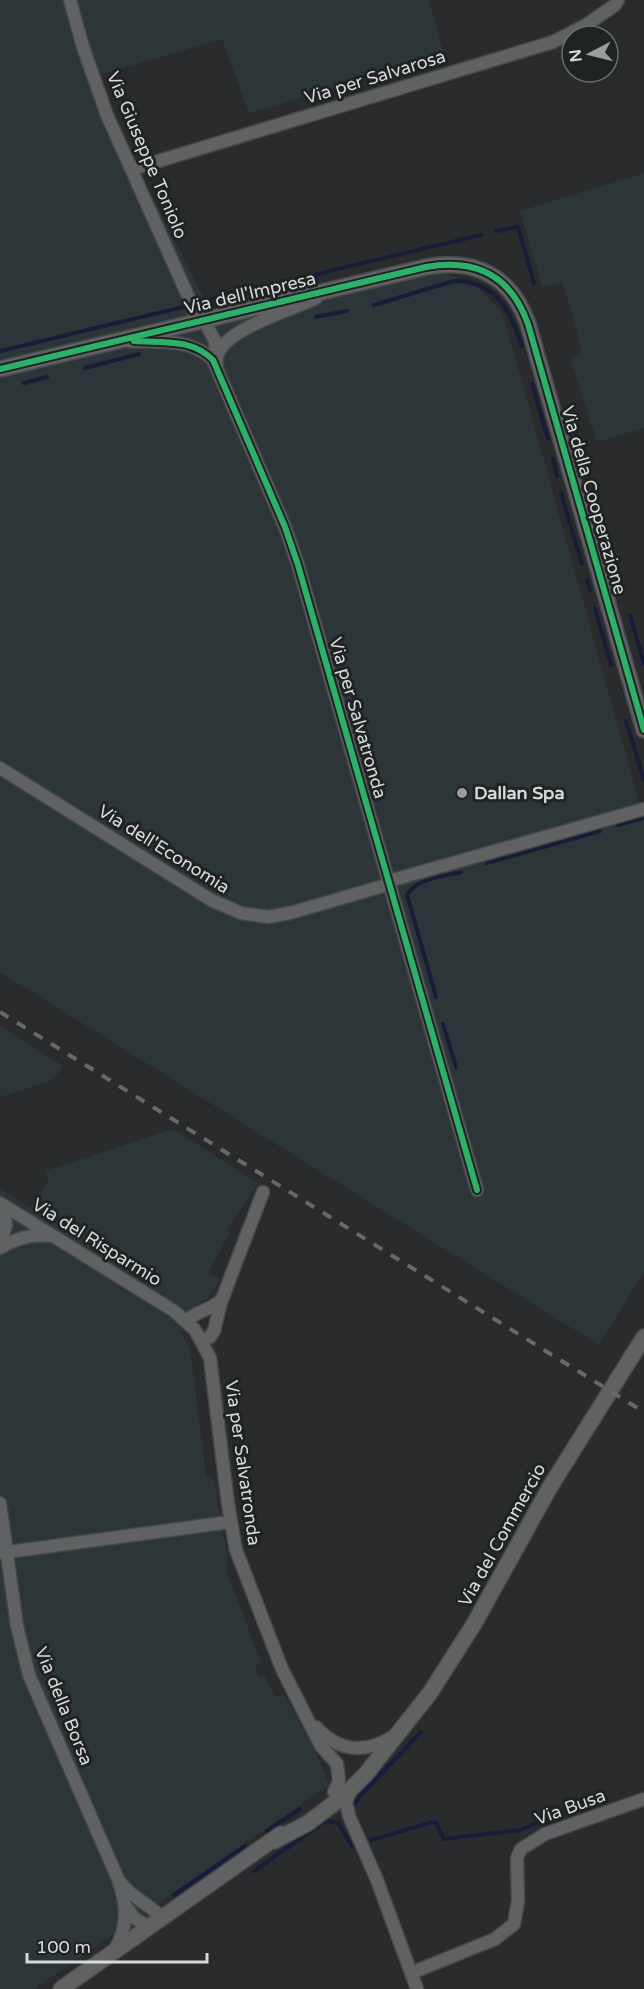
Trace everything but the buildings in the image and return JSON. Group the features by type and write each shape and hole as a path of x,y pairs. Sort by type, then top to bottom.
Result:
{"street":[{"name":"Via Giuseppe Toniolo","path":"70,0 83,47 107,115 200,321"},
{"name":"Via per Salvarosa","path":"132,169 553,42 586,26 615,5 618,0"},
{"name":"Via dell'Impresa","path":"0,369 118,339 445,264 474,267 504,284"},
{"name":"Via della Cooperazione","path":"504,284 518,300 528,324 644,730"},
{"path":"118,339 186,344 214,359 228,341 239,332 313,300 326,291"},
{"name":"Via per Salvatronda","path":"200,321 202,340 214,359 292,549 390,882 477,1190"},
{"name":"Via dell'Economia","path":"0,768 212,900 236,912 259,917 275,916 644,809"},
{"path":"202,1341 214,1331 218,1310 263,1192"},
{"path":"0,1246 6,1224 2,1204"},
{"name":"Via del Risparmio","path":"2,1204 174,1311"},
{"path":"0,1246 28,1236 46,1235 58,1239"},
{"path":"187,1321 194,1314 217,1305 223,1297"},
{"name":"Via per Salvatronda","path":"174,1311 187,1321 202,1341 212,1369 230,1522 239,1561 274,1651 321,1746 337,1764 339,1781 334,1792"},
{"name":"Via del Commercio","path":"274,1841 299,1828 350,1791 430,1693 466,1638 550,1487 644,1337"},
{"name":"Via della Borsa","path":"0,1503 3,1553 29,1675 118,1879 125,1905 124,1930 113,1953"},
{"path":"3,1553 230,1522"},
{"name":"Via per Salvatronda","path":"309,1719 330,1740 348,1748 372,1747 392,1739"},
{"name":"Via del Commercio","path":"61,1989 274,1841 334,1792 392,1739"},
{"path":"350,1791 347,1797 347,1808 377,1880 417,1989"},
{"name":"Via Busa","path":"411,1973 495,1939 514,1924 518,1900 517,1858 520,1849 545,1834 644,1799"},
{"path":"326,1810 331,1809 336,1812 354,1827"},
{"name":"Via della Borsa","path":"118,1879 129,1893 154,1910 156,1923"},
{"path":"125,1905 134,1918 156,1923"}],"shaded area":[{"path":"0,0 429,0 445,58 249,113 222,39 99,75 128,150 216,322 437,270 475,284 503,314 644,820 644,1272 599,1345 0,972"},
{"path":"644,173 644,428 597,442 570,357 582,354 562,282 542,287 520,211"},
{"path":"0,1026 63,1066 53,1080 0,1097"},
{"path":"173,1129 258,1183 227,1230 230,1233 208,1272 220,1280 207,1299 200,1302 180,1332 190,1348 206,1475 214,1480 228,1561 226,1569 261,1663 255,1666 259,1678 265,1676 275,1697 284,1695 314,1748 329,1785 34,1989 0,1989 0,1189 30,1208 49,1182 45,1171"}],"waterway":[{"path":"496,231 518,227 534,283"},
{"path":"199,302 481,235"},
{"path":"374,305 454,281 469,282 481,286 500,300 507,310 522,346"},
{"path":"0,351 183,307"},
{"path":"316,317 347,311"},
{"path":"85,368 139,354"},
{"path":"24,383 47,377"},
{"path":"532,384 548,439"},
{"path":"553,459 557,476"},
{"path":"561,493 582,564"},
{"path":"587,580 590,591"},
{"path":"595,609 611,665"},
{"path":"630,615 644,664"},
{"path":"626,721 644,780"},
{"path":"618,825 644,818"},
{"path":"487,863 600,831"},
{"path":"436,997 407,895 423,882 461,872"},
{"path":"443,1024 456,1067"},
{"path":"353,1806 421,1732"},
{"path":"267,1831 300,1809"},
{"path":"371,1840 433,1822 436,1823 444,1839 521,1830 545,1819 550,1826"},
{"path":"254,1871 325,1821 338,1823 352,1846"},
{"path":"174,1895 245,1846"}],"railway":[{"path":"0,1012 644,1412"}],"cycle path":[{"path":"0,369 426,267 461,265 489,274 501,282 512,294 521,307 528,324 644,730"},
{"path":"134,341 186,345 213,360 285,527 298,565 477,1190"}],"place":[{"name":"Dallan Spa","path":"462,793"}]}
